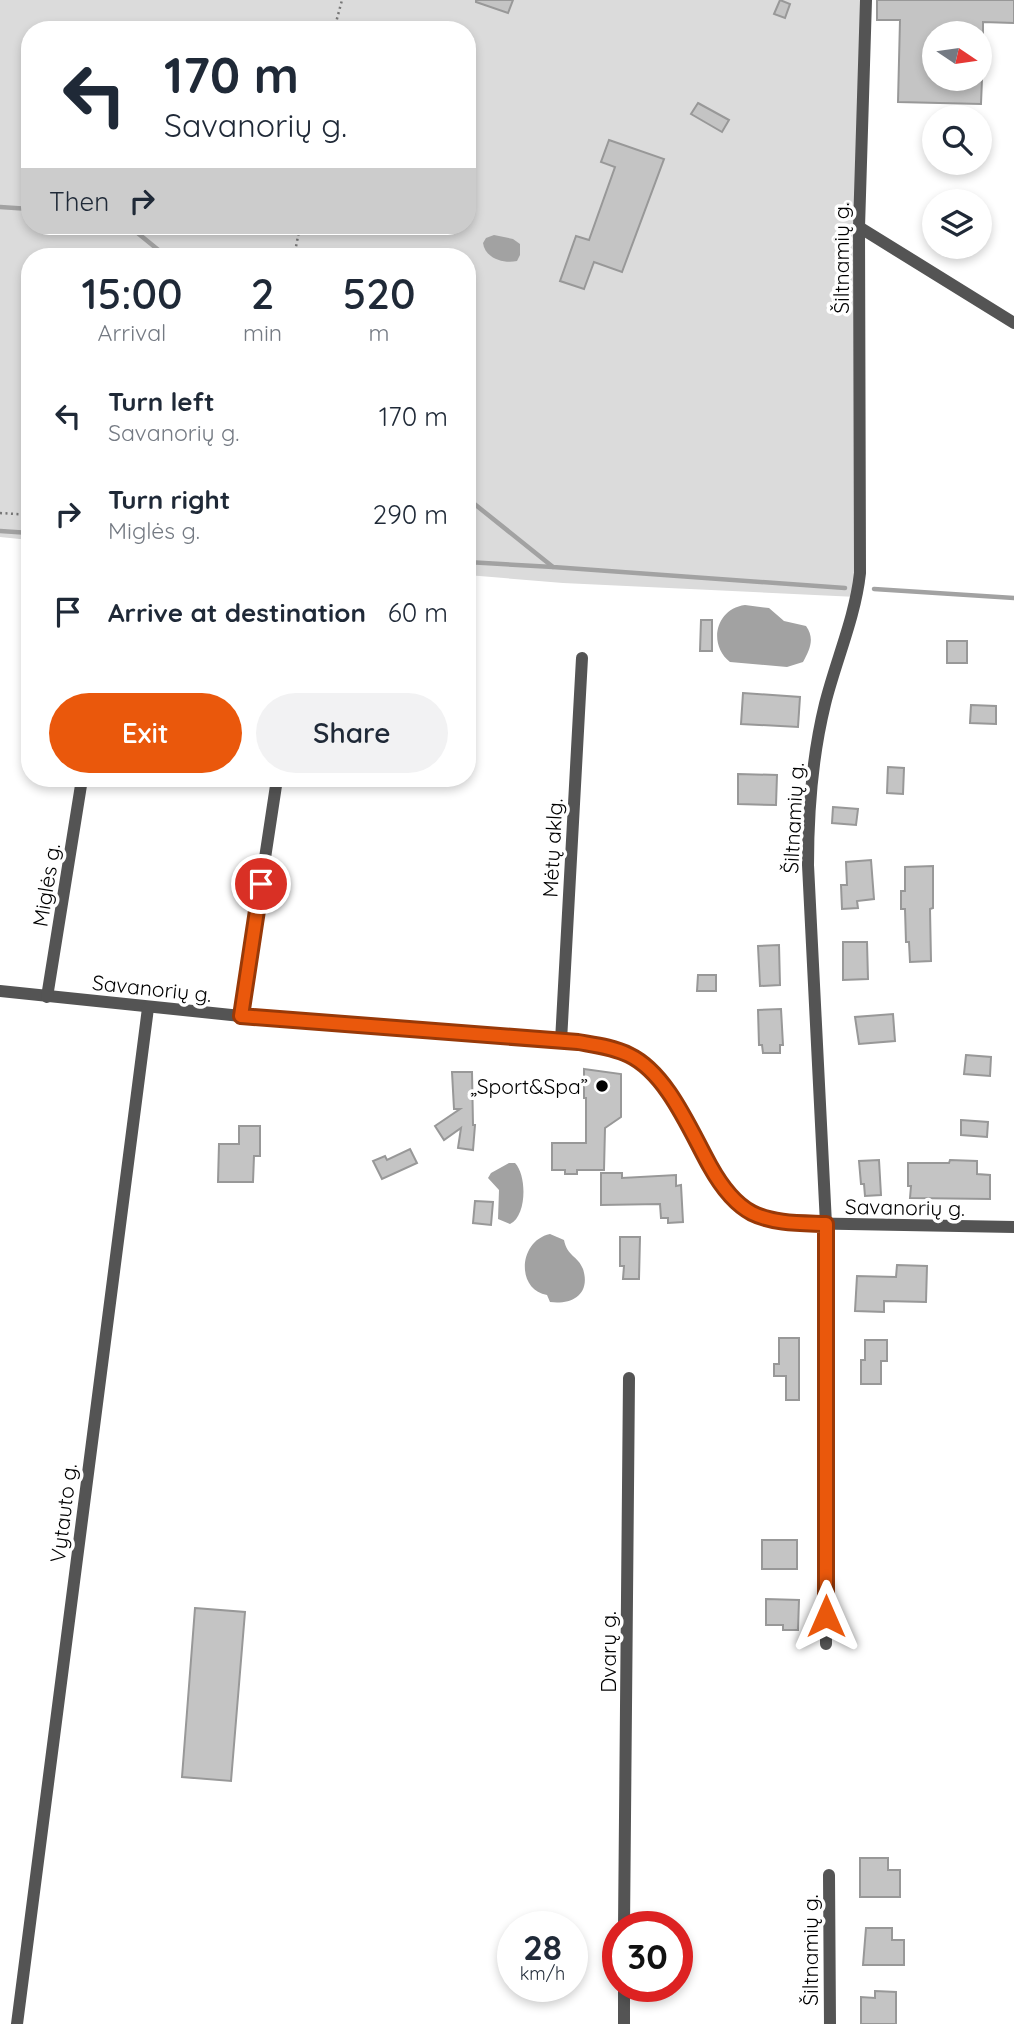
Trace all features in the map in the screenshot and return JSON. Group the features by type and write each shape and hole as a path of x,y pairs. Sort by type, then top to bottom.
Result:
{"street":[{"name":"Šiltnamių g.","path":"826,1644 826,1224 808,818 811,780 825,704 857,597 860,573 859,227 866,0"},
{"path":"859,227 1014,323"},
{"name":"Mėtų aklg.","path":"561,1041 582,657"},
{"name":"Miglės g.","path":"47,997 81,787"},
{"path":"241,1016 276,787"},
{"name":"Savanorių g.","path":"0,991 148,1008 607,1046 631,1056 650,1070 666,1088 726,1189 753,1214 794,1223 1014,1227"},
{"name":"Vytauto g.","path":"17,2024 148,1008"},
{"name":"Dvarų g.","path":"624,1911 629,1378"},
{"name":"Šiltnamių g.","path":"829,1875 830,2024"},
{"path":"624,2002 624,2024"}],"path":[{"path":"336,21 342,0"},
{"path":"0,513 21,514"}],"shaded area":[{"path":"0,0 866,0 857,597 563,583 476,576 476,248 21,248 21,539 0,537"},
{"path":"494,235 513,239 520,244 517,261 501,261 487,253 483,243 486,238"},
{"path":"745,605 769,608 784,621 806,626 810,644 803,662 787,667 730,662 719,646 718,629 727,613"},
{"path":"509,1163 515,1163 519,1169 523,1185 520,1213 510,1224 498,1219 499,1190 488,1178 491,1173"},
{"path":"550,1234 564,1240 583,1269 585,1278 582,1291 566,1302 550,1302 547,1295 530,1284 526,1275 527,1255 532,1246 539,1238"}],"building":[{"path":"476,0 513,0 508,13"},
{"path":"780,0 790,4 785,18 774,14"},
{"path":"877,0 1014,0 1014,23 922,21 922,91 982,91 981,104 898,102 900,20 877,20"},
{"path":"698,103 729,120 722,132 691,114"},
{"path":"609,140 664,159 622,272 594,262 584,289 560,281 576,236 589,240 615,167 601,162"},
{"path":"701,620 712,620 712,651 700,651"},
{"path":"947,641 967,641 967,663 947,663"},
{"path":"743,693 800,697 798,727 741,724"},
{"path":"971,705 996,706 996,724 970,723"},
{"path":"888,767 904,768 903,794 887,793"},
{"path":"738,774 777,775 776,805 738,804"},
{"path":"833,807 858,809 856,825 832,823"},
{"path":"871,860 874,899 857,901 858,908 842,909 841,885 847,885 846,862"},
{"path":"933,866 931,961 910,962 909,942 906,942 905,909 901,909 901,891 905,891 905,867"},
{"path":"843,942 867,942 868,979 843,980"},
{"path":"779,945 780,985 760,986 758,946"},
{"path":"698,975 716,975 716,991 697,991"},
{"path":"781,1009 783,1045 780,1045 780,1053 763,1053 762,1045 759,1045 758,1010"},
{"path":"893,1014 895,1041 859,1044 855,1017"},
{"path":"966,1055 991,1057 990,1076 964,1074"},
{"path":"584,1069 621,1074 621,1117 605,1128 604,1170 577,1170 577,1174 565,1174 565,1170 552,1170 552,1143 586,1143"},
{"path":"452,1072 472,1072 475,1125 473,1150 458,1148 461,1128 444,1140 435,1126 460,1109 454,1109"},
{"path":"961,1120 988,1122 987,1137 961,1135"},
{"path":"239,1126 260,1126 260,1156 254,1156 253,1182 218,1182 219,1144 239,1144"},
{"path":"410,1149 417,1163 382,1179 373,1161 385,1156 387,1160"},
{"path":"879,1160 881,1195 865,1196 859,1161"},
{"path":"950,1160 977,1161 977,1174 990,1175 990,1199 910,1198 908,1163 949,1163"},
{"path":"601,1173 622,1173 622,1178 676,1175 676,1186 681,1185 683,1222 668,1223 668,1218 661,1218 660,1204 601,1205"},
{"path":"475,1201 493,1202 491,1225 473,1223"},
{"path":"620,1237 640,1237 639,1279 623,1279"},
{"path":"897,1265 927,1266 926,1302 884,1301 884,1312 855,1311 857,1276 896,1277"},
{"path":"779,1338 799,1338 799,1400 786,1400 786,1376 774,1376 774,1364 779,1364"},
{"path":"865,1340 887,1340 887,1361 881,1361 881,1384 861,1384 861,1360 865,1360"},
{"path":"762,1540 797,1540 797,1569 762,1569"},
{"path":"766,1599 799,1600 798,1630 783,1630 783,1625 766,1625"},
{"path":"195,1608 245,1612 231,1781 182,1777"},
{"path":"860,1858 888,1858 888,1870 900,1870 900,1897 860,1897"},
{"path":"866,1928 892,1928 892,1940 904,1940 904,1965 863,1965"},
{"path":"875,1991 896,1992 896,2024 861,2024 861,1997 875,1998"}],"waterway":[{"path":"0,207 21,208"},
{"path":"140,235 156,248"},
{"path":"476,505 553,567 845,588"},
{"path":"0,531 21,532"},
{"path":"476,563 553,567"},
{"path":"874,589 1014,598"}],"place":[{"name":"„Sport&Spa”","path":"602,1086"}],"route":[{"path":"261,884 241,1016 607,1046 631,1056 650,1070 666,1088 713,1171 737,1202 753,1214 772,1219 826,1224 826,1616"}]}
